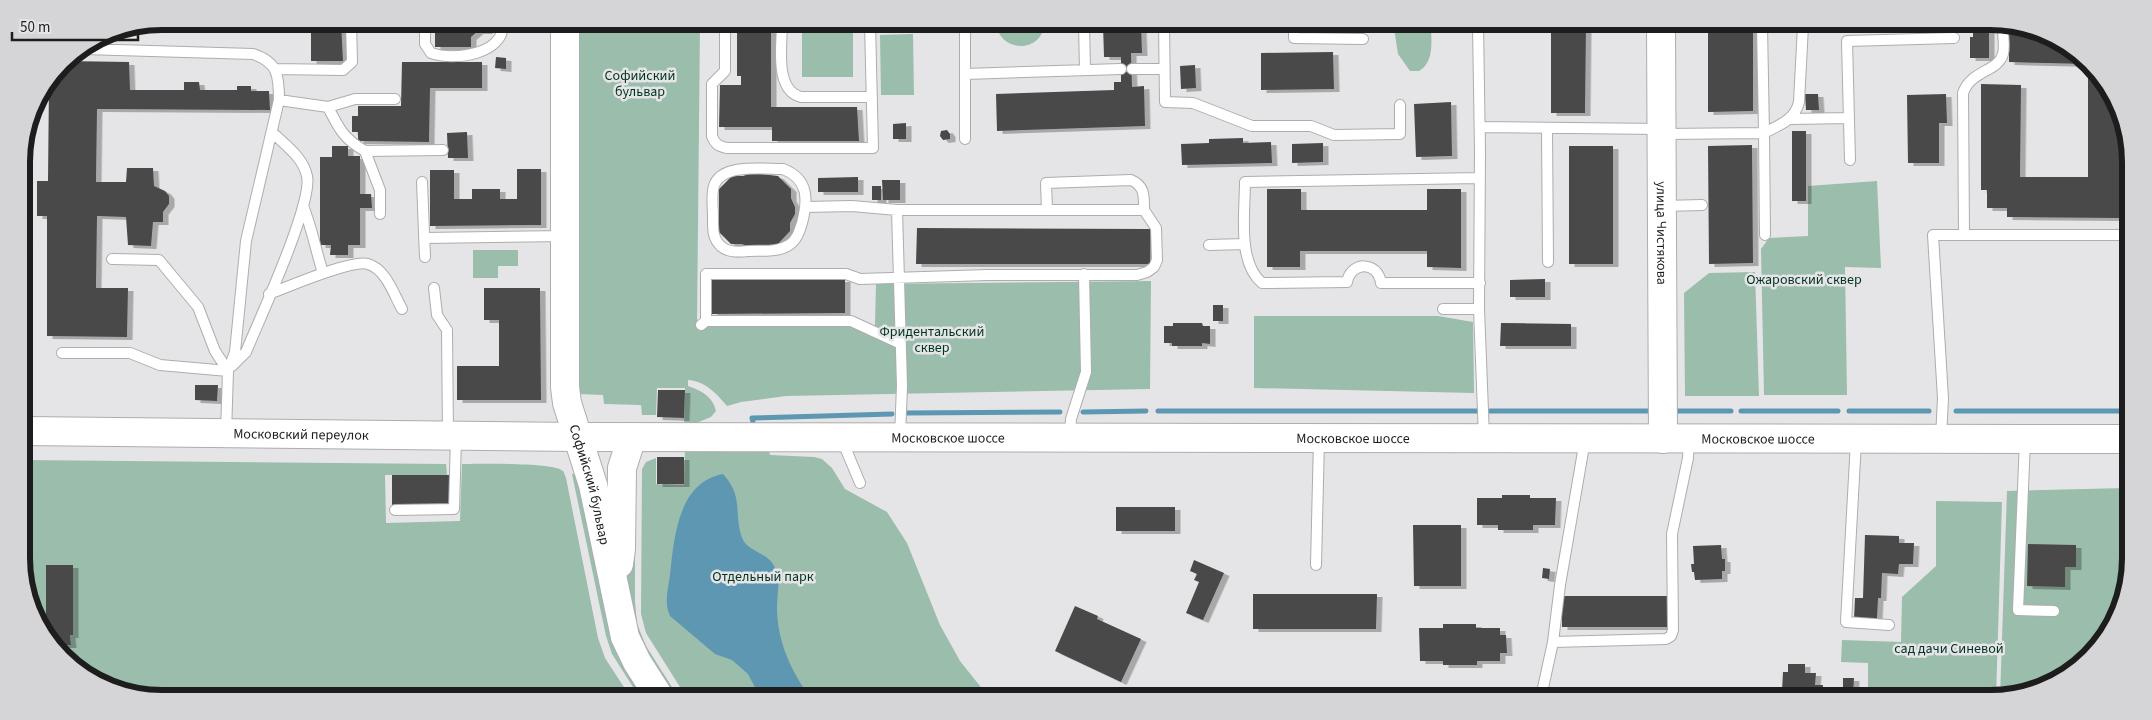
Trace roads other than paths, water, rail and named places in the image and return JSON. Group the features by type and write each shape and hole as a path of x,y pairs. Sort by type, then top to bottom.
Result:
{"main road":[{"name":"Софийский бульвар","path":"566,30 565,387 568,403 593,485 625,637 637,662 655,690"},
{"name":"улица Чистякова","path":"1661,30 1663,439"},
{"name":"Московский переулок","path":"30,431 578,436"},
{"name":"Московское шоссе","path":"578,436 2122,439"},
{"name":"Софийский бульвар","path":"615,588 621,549 622,468 632,437"}],"lane":[{"path":"275,69 343,70 352,62 351,30"},
{"path":"425,30 427,49 436,54 470,55 483,51 494,43 502,30"},
{"path":"724,30 725,71 712,84 712,136 714,142 719,147 873,148 870,30"},
{"path":"782,30 782,76 785,85 791,93 801,97 872,97"},
{"path":"964,30 965,139"},
{"path":"1084,30 1085,69"},
{"path":"1164,30 1164,102 1193,103 1252,126 1311,126 1334,135 1400,134 1400,104"},
{"path":"1294,30 1294,38 1363,39"},
{"path":"1478,30 1480,127 1479,309 1484,438"},
{"path":"1762,30 1765,235"},
{"path":"1480,127 1764,133 1791,119 1797,112 1803,30"},
{"path":"1964,234 1963,93 1966,84 1974,77 1999,62 2003,54 2003,31"},
{"path":"1850,160 1847,41 1954,38"},
{"path":"103,44 103,49"},
{"path":"94,49 252,54 266,58 275,69 279,82 279,100 246,241 235,352 228,371 226,433"},
{"path":"965,74 1085,69 1164,69"},
{"path":"279,100 328,108 355,99 395,99"},
{"path":"328,108 342,133 352,143 365,150 443,150"},
{"path":"1791,119 1849,118"},
{"path":"1547,128 1548,262"},
{"path":"228,371 246,352 296,228 308,191 308,177 302,162 272,132"},
{"path":"365,150 380,190 380,214"},
{"path":"783,169 793,173 804,188 806,207 799,234 794,241 778,250 735,252 724,250 714,234 713,188 716,180 732,170 783,169"},
{"path":"1480,178 1245,182 1246,254 1249,266 1256,278 1262,283 1347,282 1350,272 1359,266 1364,266 1374,269 1378,273 1381,283 1480,284"},
{"path":"901,344 851,320 704,323 706,274 846,274 860,278 1084,274 1137,275 1147,272 1154,267 1158,260 1156,228 1144,210 1143,189 1138,183 1131,180 1046,183 1047,210"},
{"path":"422,182 425,257"},
{"path":"1662,206 1702,205"},
{"path":"303,206 313,230 315,248 323,274"},
{"path":"806,207 852,206 897,210 1144,210"},
{"path":"897,210 902,386 900,437"},
{"path":"1941,439 1943,398 1933,235 2122,234"},
{"path":"424,238 566,236"},
{"path":"1209,245 1246,244"},
{"path":"112,259 159,260 198,307 215,351 228,371"},
{"path":"269,294 358,263 369,264 379,271 386,280 402,310"},
{"path":"1069,438 1071,419 1086,372 1084,274"},
{"path":"395,510 454,509 447,330 437,315 434,288"},
{"path":"1444,309 1479,309"},
{"path":"62,353 130,353 160,365 228,371"},
{"path":"841,437 860,483"},
{"path":"1316,565 1319,438"},
{"path":"1543,690 1553,642 1561,577 1586,438"},
{"path":"1856,438 1846,622 1889,626"},
{"path":"1553,642 1666,639 1671,636 1673,621 1672,534 1688,458 1690,439"},
{"path":"2025,439 2018,610 2054,611"}],"water":[{"path":"723,474 736,496 739,526 743,541 752,549 768,558 775,568 778,582 777,607 779,631 786,654 805,690 756,690 748,674 732,660 715,654 670,616 667,606 668,591 674,545 681,514 696,488 708,479"}],"waterway":[{"path":"1083,412 1146,411"},
{"path":"1158,411 1477,411"},
{"path":"1490,411 1648,411"},
{"path":"1676,411 1731,411"},
{"path":"1741,411 1838,411"},
{"path":"1849,411 1929,411"},
{"path":"1956,411 2122,411"},
{"path":"906,413 1060,412"},
{"path":"753,422 752,418 892,414"}],"park label":[{"name":"Ожаровский сквер","path":"1804,279"},
{"name":"Фридентальский сквер","path":"932,340"},
{"name":"Отдельный парк","path":"763,576"},
{"name":"сад дачи Синевой","path":"1949,648"}]}
